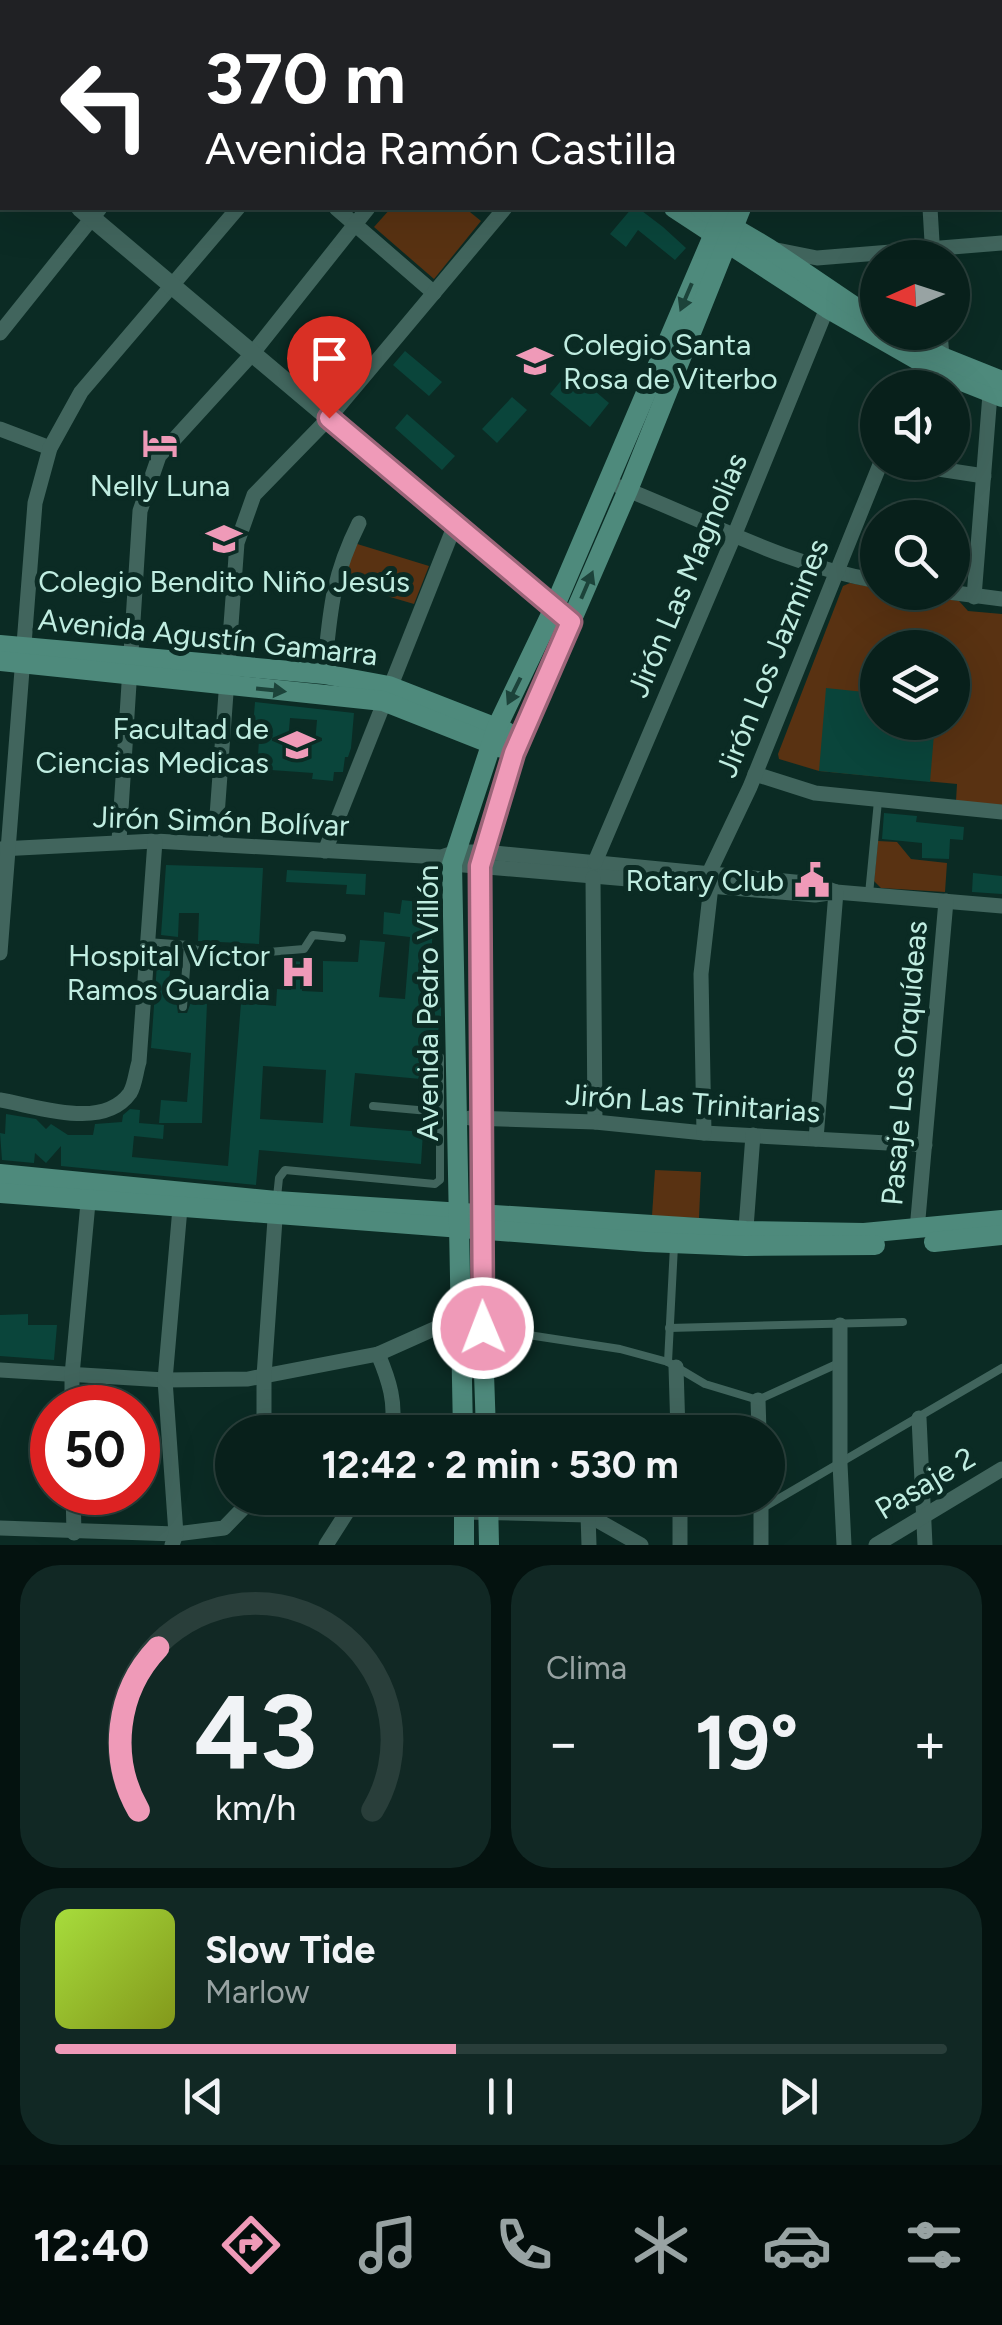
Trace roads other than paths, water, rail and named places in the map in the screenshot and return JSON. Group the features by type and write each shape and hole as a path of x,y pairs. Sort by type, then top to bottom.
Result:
{"main road":[{"path":"683,210 726,220 860,309"},
{"path":"726,220 827,308 998,391"},
{"name":"Avenida Pedro Villón","path":"484,1415 476,1320 459,1222 448,1114 455,1029 449,858 493,735 554,608 726,220"},
{"name":"Avenida Pedro Villón","path":"465,1415 483,1223 482,859 517,745 628,490 726,220"},
{"path":"921,350 934,360"},
{"name":"Avenida Agustín Gamarra","path":"0,645 25,656"},
{"name":"Avenida Agustín Gamarra","path":"0,661 25,656 386,694"},
{"name":"Avenida Agustín Gamarra","path":"230,676 324,674 517,745"},
{"path":"453,944 480,943"},
{"path":"455,1029 481,1029"},
{"path":"0,1174 180,1208 276,1208"},
{"path":"0,1192 89,1192 837,1247 1002,1235"},
{"path":"745,1239 917,1230 1002,1220"},
{"path":"464,1515 464,1545"},
{"path":"489,1515 489,1545"}],"street":[{"path":"0,954 5,848 25,656 35,504 50,448 81,392 236,210"},
{"path":"338,210 434,293"},
{"path":"119,841 140,511 159,456 252,354 366,210"},
{"path":"216,843 237,544 254,495 329,418 503,210"},
{"path":"930,210 932,240"},
{"path":"0,333 90,211 252,354 571,622"},
{"path":"970,248 1002,243"},
{"path":"768,248 817,258 860,257"},
{"name":"Jirón Las Magnolias","path":"595,1122 594,870 827,308"},
{"path":"927,370 936,350"},
{"path":"974,597 984,476 998,391"},
{"path":"0,429 50,448"},
{"path":"970,474 984,476"},
{"name":"Jirón Los Jazmines","path":"704,1133 701,974 710,879 874,480"},
{"path":"607,482 734,536 837,574 860,578"},
{"path":"325,850 456,522"},
{"path":"324,674 333,588 341,559 360,523"},
{"path":"970,596 1002,599"},
{"path":"756,774 816,793 1002,812"},
{"name":"Jirón Simón Bolívar","path":"5,848 119,841 216,843 482,859 710,879 815,895 836,892 1002,906"},
{"path":"0,1100 88,1114 113,1107 131,1092 139,1062 155,841"},
{"path":"816,1139 836,892"},
{"name":"Pasaje Los Orquídeas","path":"917,1230 946,901"},
{"name":"Jirón Las Trinitarias","path":"448,1114 925,1145"},
{"path":"745,1239 753,1136"},
{"path":"72,1385 89,1192"},
{"path":"174,1540 165,1380 180,1208"},
{"path":"264,1415 276,1208"},
{"path":"0,1370 165,1380 264,1376 378,1354 476,1320"},
{"path":"840,1326 844,1545"},
{"path":"378,1354 391,1385 394,1415"},
{"path":"672,1364 676,1415"},
{"path":"758,1400 758,1415"},
{"path":"919,1418 925,1545"},
{"name":"Pasaje 2","path":"876,1545 1002,1470"},
{"path":"74,1515 74,1533"},
{"path":"0,1528 174,1540 224,1528 237,1515"},
{"path":"326,1545 345,1515"},
{"path":"588,1515 589,1545"},
{"path":"588,1515 641,1545"},
{"path":"680,1515 680,1545"},
{"path":"760,1545 761,1515"}],"lane":[{"path":"869,894 878,801"},
{"path":"147,942 258,954 304,948 313,935 342,938"},
{"path":"183,1008 188,945"},
{"path":"276,1208 278,1178 285,1170 435,1184 440,1180 448,1114 440,1057"},
{"path":"373,1106 448,1114"},
{"path":"672,1364 675,1235"},
{"path":"476,1320 620,1349 672,1364 705,1384 758,1400 840,1363"},
{"path":"670,1328 902,1322"},
{"path":"785,1492 840,1464 1002,1368"}],"place":[{"name":"Colegio Santa Rosa de Viterbo","path":"535,361"},
{"name":"Nelly Luna","path":"160,443"},
{"name":"Colegio Bendito Niño Jesús","path":"224,539"},
{"name":"Facultad de Ciencias Medicas","path":"297,745"},
{"name":"Rotary Club","path":"812,880"},
{"name":"Hospital Víctor Ramos Guardia","path":"298,972"}]}
